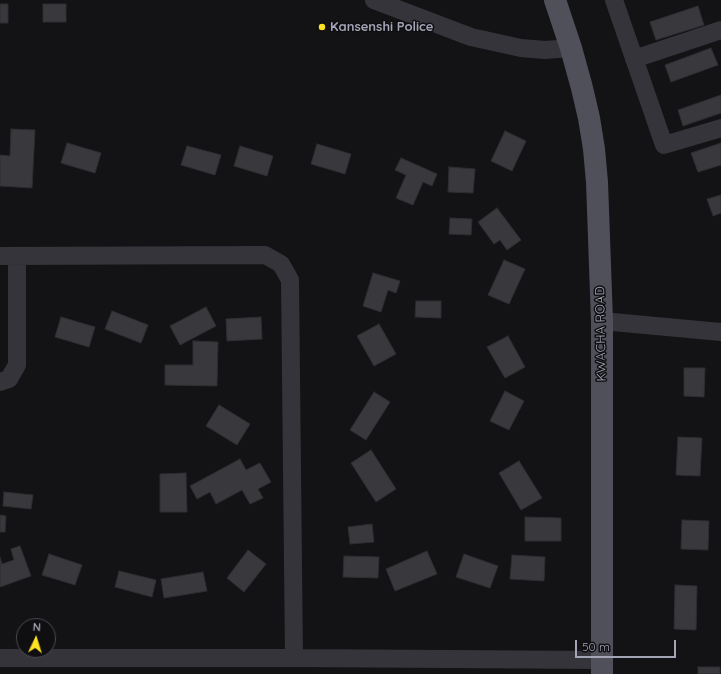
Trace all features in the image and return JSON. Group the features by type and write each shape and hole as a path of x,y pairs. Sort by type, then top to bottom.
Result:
{"main road":[{"name":"KWACHA ROAD","path":"555,0 571,48 589,118 597,182 602,321 602,667"}],"street":[{"path":"614,0 664,145 721,128"},
{"path":"382,1 471,37 521,48 546,50 571,48"},
{"path":"634,59 721,30"},
{"path":"0,382 9,380 17,365 8,256 265,255 281,264 290,280 294,658"},
{"path":"602,321 721,332"},
{"path":"0,658 294,658 602,667"}],"building":[{"path":"0,4 8,4 8,23 0,23"},
{"path":"43,4 66,4 66,22 43,22"},
{"path":"698,6 704,25 656,40 650,22"},
{"path":"711,48 718,65 671,82 665,65"},
{"path":"721,95 721,113 683,126 678,110"},
{"path":"11,129 35,130 32,188 0,186 0,155 10,156"},
{"path":"505,131 526,141 512,171 491,161"},
{"path":"67,143 101,153 95,173 61,163"},
{"path":"721,143 721,165 698,172 691,153"},
{"path":"317,144 351,154 345,174 311,164"},
{"path":"187,146 221,155 215,175 181,165"},
{"path":"240,146 273,156 267,176 234,166"},
{"path":"401,158 437,174 432,186 423,182 413,205 396,198 406,175 395,170"},
{"path":"449,167 475,169 473,193 448,192"},
{"path":"721,195 721,213 713,216 707,199"},
{"path":"497,208 521,240 507,250 500,240 494,244 478,222"},
{"path":"450,218 472,219 471,235 449,234"},
{"path":"504,260 525,269 509,304 488,295"},
{"path":"373,273 400,281 396,293 388,290 381,312 363,306"},
{"path":"416,301 441,301 441,318 415,317"},
{"path":"206,307 216,326 180,345 170,326"},
{"path":"112,311 148,325 141,343 105,329"},
{"path":"61,317 95,327 89,347 55,337"},
{"path":"261,317 262,339 227,341 226,319"},
{"path":"379,324 396,354 374,366 357,336"},
{"path":"508,336 525,367 505,378 487,347"},
{"path":"193,341 218,342 217,386 165,385 165,365 193,365"},
{"path":"684,368 705,368 704,397 684,396"},
{"path":"505,391 524,401 509,430 490,421"},
{"path":"374,392 390,402 366,440 350,430"},
{"path":"219,405 250,424 237,445 206,426"},
{"path":"678,437 702,438 700,476 676,475"},
{"path":"371,450 396,489 376,502 351,463"},
{"path":"240,459 246,470 260,463 271,482 258,489 263,498 250,504 242,490 216,504 210,492 197,499 190,486"},
{"path":"519,461 542,498 521,510 499,473"},
{"path":"186,473 187,512 160,512 160,474"},
{"path":"4,492 33,495 31,509 3,506"},
{"path":"0,515 6,516 5,532 0,532"},
{"path":"525,517 561,518 561,541 525,541"},
{"path":"682,520 709,521 708,550 681,549"},
{"path":"372,524 374,542 350,544 348,527"},
{"path":"20,546 31,576 0,587 0,557 2,564 14,560 11,549"},
{"path":"248,550 266,564 244,592 227,578"},
{"path":"427,551 437,574 395,591 386,569"},
{"path":"49,554 82,565 75,585 42,575"},
{"path":"464,554 498,566 490,588 456,577"},
{"path":"512,555 545,557 544,581 510,579"},
{"path":"344,556 379,557 378,578 343,577"},
{"path":"119,571 156,580 152,597 115,587"},
{"path":"203,572 207,591 164,598 161,579"},
{"path":"675,585 697,586 696,630 674,629"},
{"path":"698,667 720,667 720,674 698,674"}],"place":[{"name":"Kansenshi Police","path":"322,27"}]}
